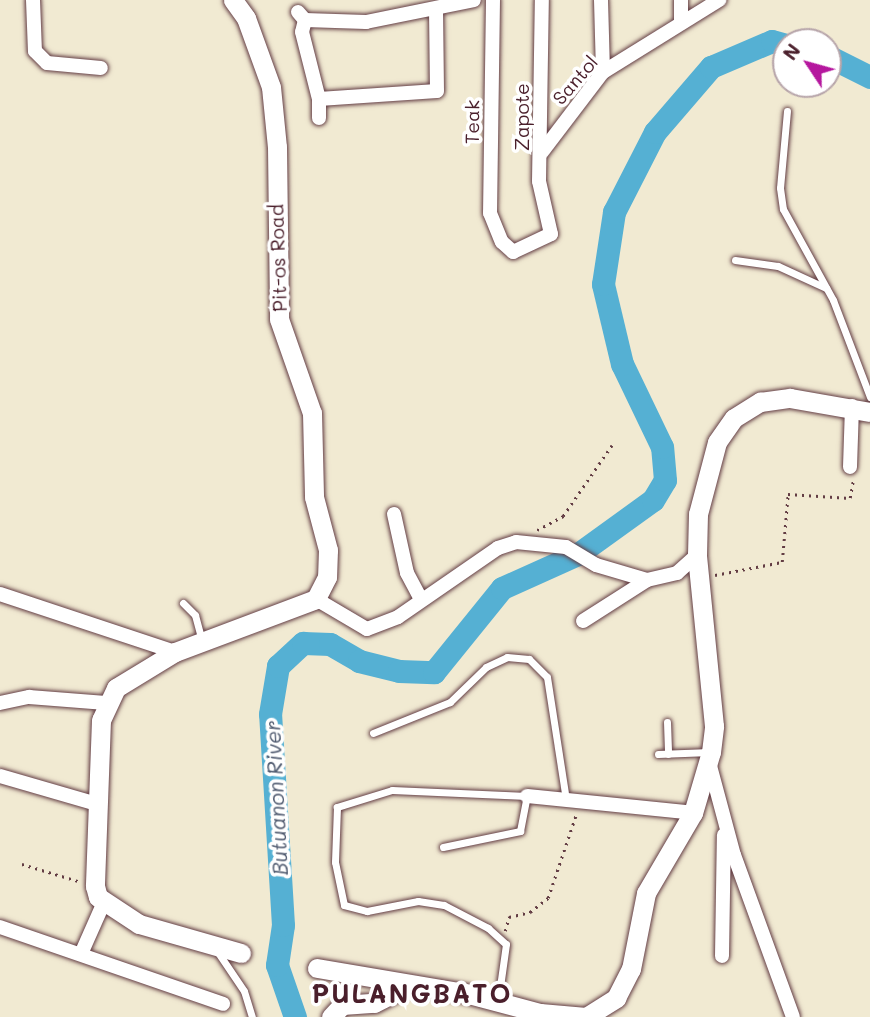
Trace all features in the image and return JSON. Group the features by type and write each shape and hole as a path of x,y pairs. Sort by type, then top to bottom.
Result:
{"street":[{"path":"33,0 35,51 47,63 101,68"},
{"name":"Pit-os Road","path":"233,0 246,18 271,87 277,147 279,319 312,413 314,497 328,550 327,577 316,599"},
{"path":"319,118 319,99 302,32 301,16 366,22 436,10 474,0"},
{"name":"Teak","path":"493,0 491,213 502,242 513,252 551,234"},
{"name":"Zapote","path":"542,0 542,152 539,181 551,234"},
{"path":"601,0 603,72"},
{"path":"681,0 681,23"},
{"name":"Santol","path":"542,152 603,72 719,0"},
{"path":"319,99 437,91 436,10"},
{"path":"317,968 498,1002 540,1013 586,1017 615,998 631,969 646,893 693,814 710,757 713,726 696,555 698,514 707,466 717,442 734,418 760,402 790,398 861,409 850,467"},
{"path":"394,514 407,573 421,599"},
{"path":"80,954 99,894 97,804 106,703 116,688 175,652 316,599 367,629 398,617 498,548 516,542 566,547 596,565 647,580"},
{"path":"583,621 647,580 677,573 696,555"},
{"path":"0,594 175,652"},
{"path":"0,703 29,697 106,703"},
{"path":"710,757 726,825 793,1017"},
{"path":"0,775 97,804"},
{"path":"527,796 693,814"},
{"path":"722,956 726,825"},
{"path":"99,894 139,924 211,947 241,953"},
{"path":"0,927 223,1004"},
{"path":"331,1017 342,1006 374,1003 409,985"}],"lane":[{"path":"787,111 780,188 783,209 827,288 870,397"},
{"path":"735,260 778,266 827,288"},
{"path":"183,603 195,615 202,642"},
{"path":"373,733 450,702 486,667 507,657 529,659 547,677 566,800"},
{"path":"667,722 668,754"},
{"path":"658,754 710,757"},
{"path":"443,847 520,831 527,796 392,790 337,807 335,862 345,905 367,911 418,901 444,905 488,928 502,941 506,957 498,1002"},
{"path":"211,947 244,991 252,1017"}],"path":[{"path":"516,542 564,516 611,445"},
{"path":"698,577 782,562 788,494 850,498 855,489 850,467"},
{"path":"502,941 509,917 530,912 548,898 553,874 582,801"},
{"path":"22,864 99,894"}],"waterway":[{"name":"Butuanon River","path":"295,1017 277,965 283,925 270,714 278,666 303,643 330,644 359,661 399,671 434,672 502,588 578,554 653,500 665,480 662,447 622,364 603,284 614,212 655,132 711,67 772,41"},
{"name":"Butuanon River","path":"842,63 870,77"}],"district":[{"name":"PULANGBATO","path":"412,994"}]}
